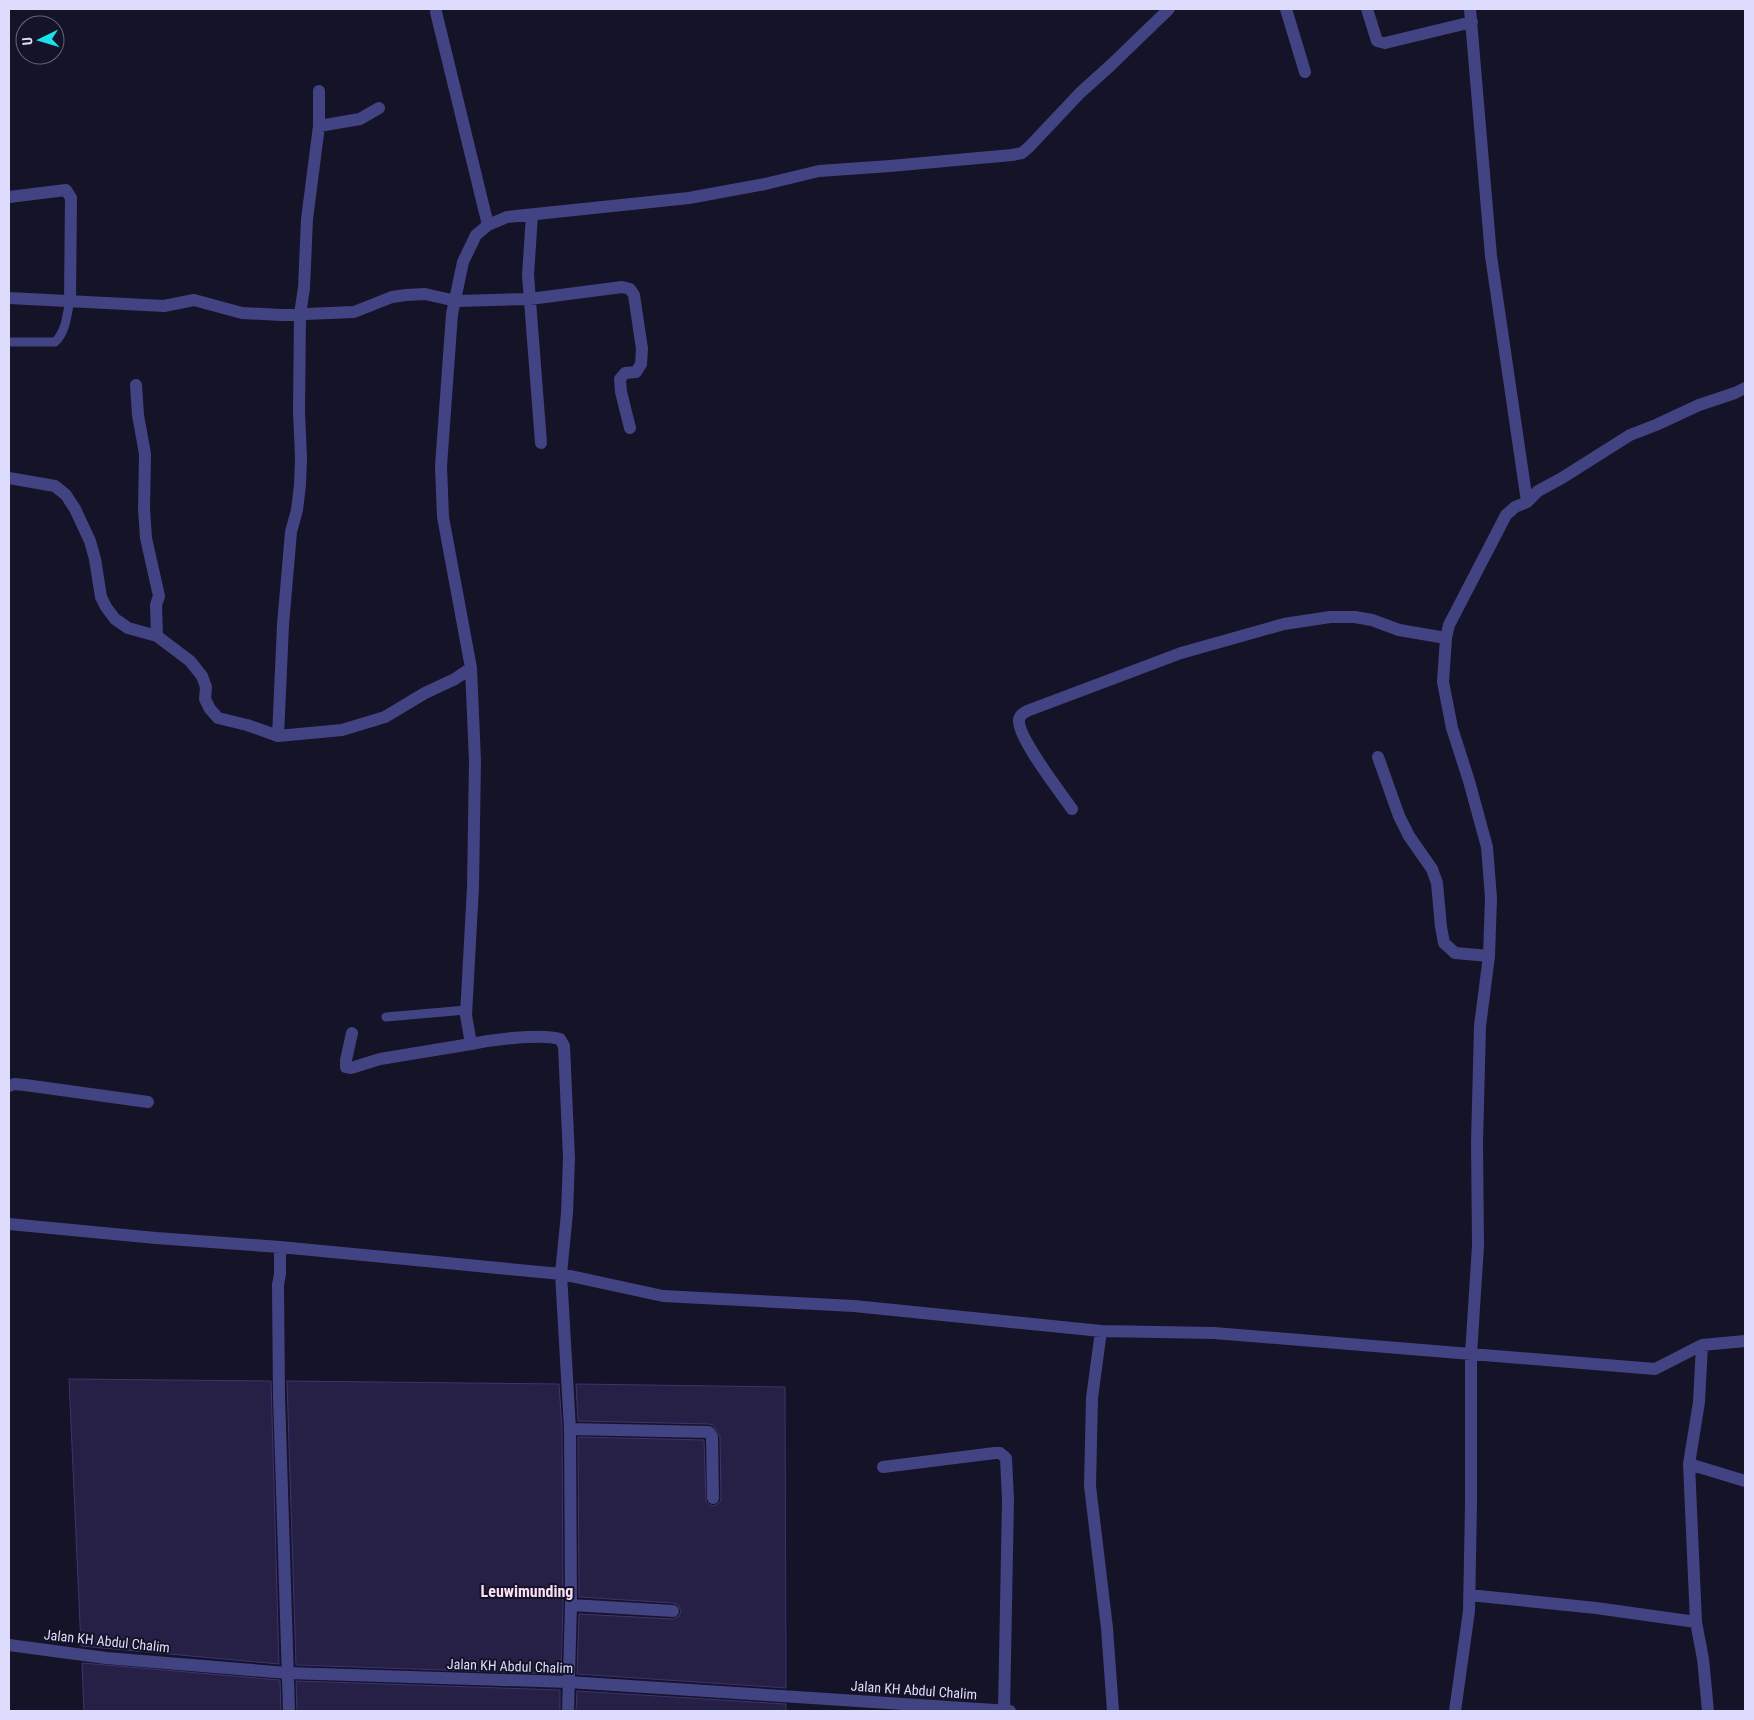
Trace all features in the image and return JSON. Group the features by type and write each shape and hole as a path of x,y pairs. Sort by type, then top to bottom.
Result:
{"street":[{"path":"471,1044 466,1010 473,887 474,761 471,668 443,517 441,466 452,314 463,262 476,236 488,225 507,217 688,198 765,184 819,171 1012,155 1022,152 1030,147 1080,92 1169,9"},
{"path":"1286,9 1305,72"},
{"path":"1367,9 1377,41 1385,43 1472,22"},
{"path":"1470,9 1491,256 1527,502"},
{"path":"436,12 488,225"},
{"path":"278,736 283,625 291,532 297,510 300,485 300,314 304,288 307,219 319,126 319,91"},
{"path":"319,126 360,119 379,108"},
{"path":"9,197 66,190 69,193 71,198 70,300"},
{"path":"532,215 528,275 541,443"},
{"path":"9,298 164,306 194,300 242,313 281,315 354,312 392,297 406,295 425,294 456,301 530,299 622,287 630,289 634,295 642,349 641,364 636,372 626,373 620,379 621,392 630,428"},
{"path":"136,385 138,415 145,454 144,510 146,538 158,596 156,605 157,636"},
{"path":"1455,1711 1470,1595 1472,1354 1478,1246 1477,1142 1480,1026 1489,956 1492,898 1487,847 1452,728 1443,682 1446,638 1449,625 1506,515 1515,507 1527,502 1538,491 1630,435 1699,405 1745,388"},
{"path":"9,478 55,486 66,495 75,509 90,541 96,559 101,597 106,607 115,619 128,628 157,636 190,661 202,676 206,687 205,698 210,709 218,718 247,725 278,736 342,730 385,717 425,693 455,679 471,668"},
{"path":"1072,809 1023,736 1019,719 1021,714 1027,710 1181,653 1284,624 1330,617 1355,617 1372,620 1399,630 1446,638"},
{"path":"1378,757 1399,816 1409,836 1432,869 1437,883 1444,943 1455,953 1489,956"},
{"path":"352,1033 346,1060 346,1067 351,1068 380,1059 508,1039 552,1036 560,1039 564,1046 569,1158 567,1213 561,1274 570,1429 571,1605 568,1711"},
{"path":"9,1086 25,1084 148,1102"},
{"path":"9,1224 156,1238 280,1247 561,1274 663,1296 854,1306 1101,1331 1214,1333 1655,1369 1702,1345 1745,1341"},
{"path":"280,1247 278,1286 279,1396 290,1711"},
{"path":"1101,1331 1092,1398 1090,1486 1107,1628 1113,1711"},
{"path":"1702,1345 1698,1402 1688,1464 1696,1622 1703,1659 1708,1711"},
{"path":"570,1429 710,1432 712,1437 713,1498"},
{"path":"883,1467 995,1453 1000,1453 1006,1458 1008,1500 1004,1711"},
{"path":"1688,1464 1745,1481"},
{"path":"1470,1595 1596,1608 1696,1622"},
{"path":"571,1605 673,1611"},
{"name":"Jalan KH Abdul Chalim","path":"9,1646 106,1658 288,1673 568,1682 867,1706 1010,1711"}],"lane":[{"path":"9,342 55,342 60,337 64,327 70,300"},
{"path":"386,1017 466,1010"}],"building":[{"path":"69,1379 271,1381 279,1664 81,1646"},
{"path":"287,1381 559,1384 562,1429 563,1605 561,1674 296,1665"},
{"path":"576,1384 785,1387 786,1688 577,1674 579,1614 673,1619 679,1616 681,1611 678,1605 673,1603 579,1597 578,1437 704,1440 706,1502 714,1506 720,1502 721,1498 720,1437 713,1425 578,1421"},
{"path":"82,1663 280,1680 281,1711 84,1711"},
{"path":"296,1681 560,1690 560,1711 297,1711"},
{"path":"577,1691 786,1704 786,1711 576,1711"}],"district":[{"name":"Leuwimunding","path":"527,1591"}]}
